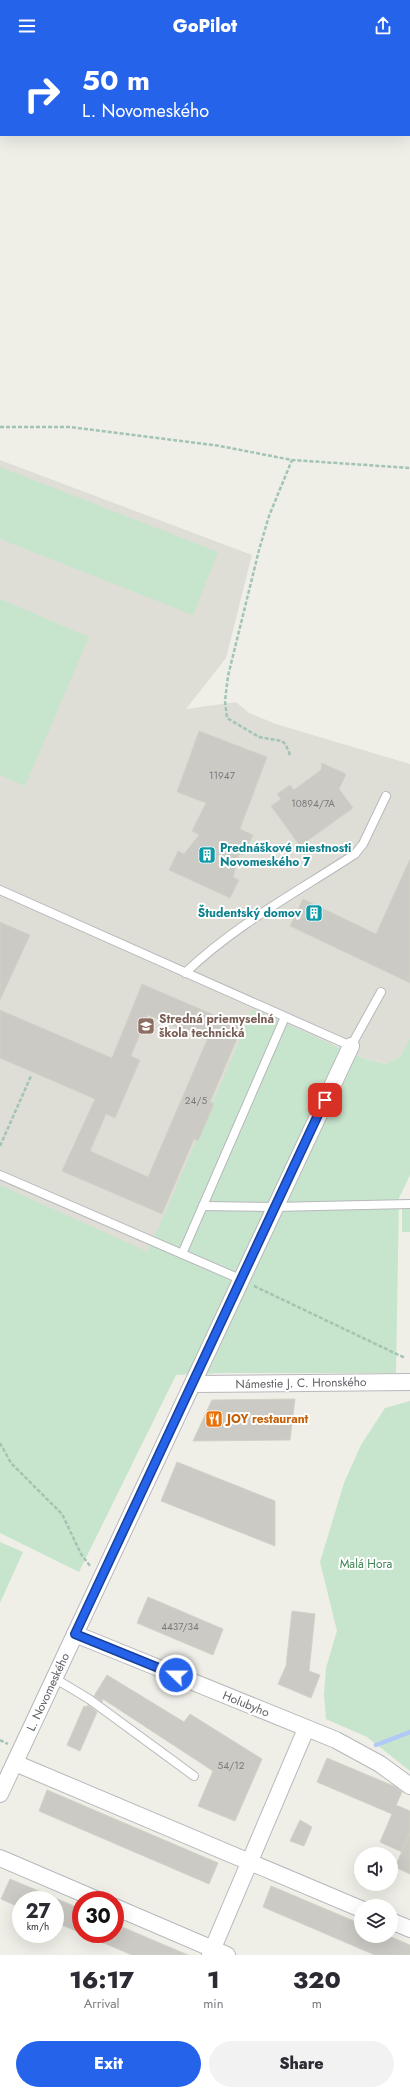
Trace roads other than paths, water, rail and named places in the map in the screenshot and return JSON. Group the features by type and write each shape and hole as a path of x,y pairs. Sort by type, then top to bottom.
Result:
{"street":[{"name":"L. Novomeského","path":"0,1794 193,1384 240,1279 351,1046"},
{"name":"Námestie J. C. Hronského","path":"193,1384 410,1382"},
{"name":"Holubyho","path":"75,1634 355,1749 380,1764 410,1786"},
{"path":"124,1911 216,1953 250,1862 306,1729"},
{"path":"15,1763 354,1906"},
{"path":"0,1858 77,1891"},
{"path":"398,1924 410,1929"}],"lane":[{"path":"185,973 210,949 248,922 355,854 363,844 386,796"},
{"path":"0,890 351,1046 381,992"},
{"path":"182,1254 285,1017"},
{"path":"0,1175 240,1279"},
{"path":"203,1206 274,1207 410,1204"},
{"path":"54,1678 89,1699 194,1776"}],"waterway":[{"path":"376,1745 410,1732"}],"place":[{"name":"Prednáškové miestnosti Novomeského 7","path":"207,855"},
{"name":"Študentský domov","path":"314,913"},
{"name":"Stredná priemyselná škola technická","path":"146,1026"},
{"name":"JOY restaurant","path":"214,1419"}],"park label":[{"name":"Malá Hora","path":"366,1564"}]}
